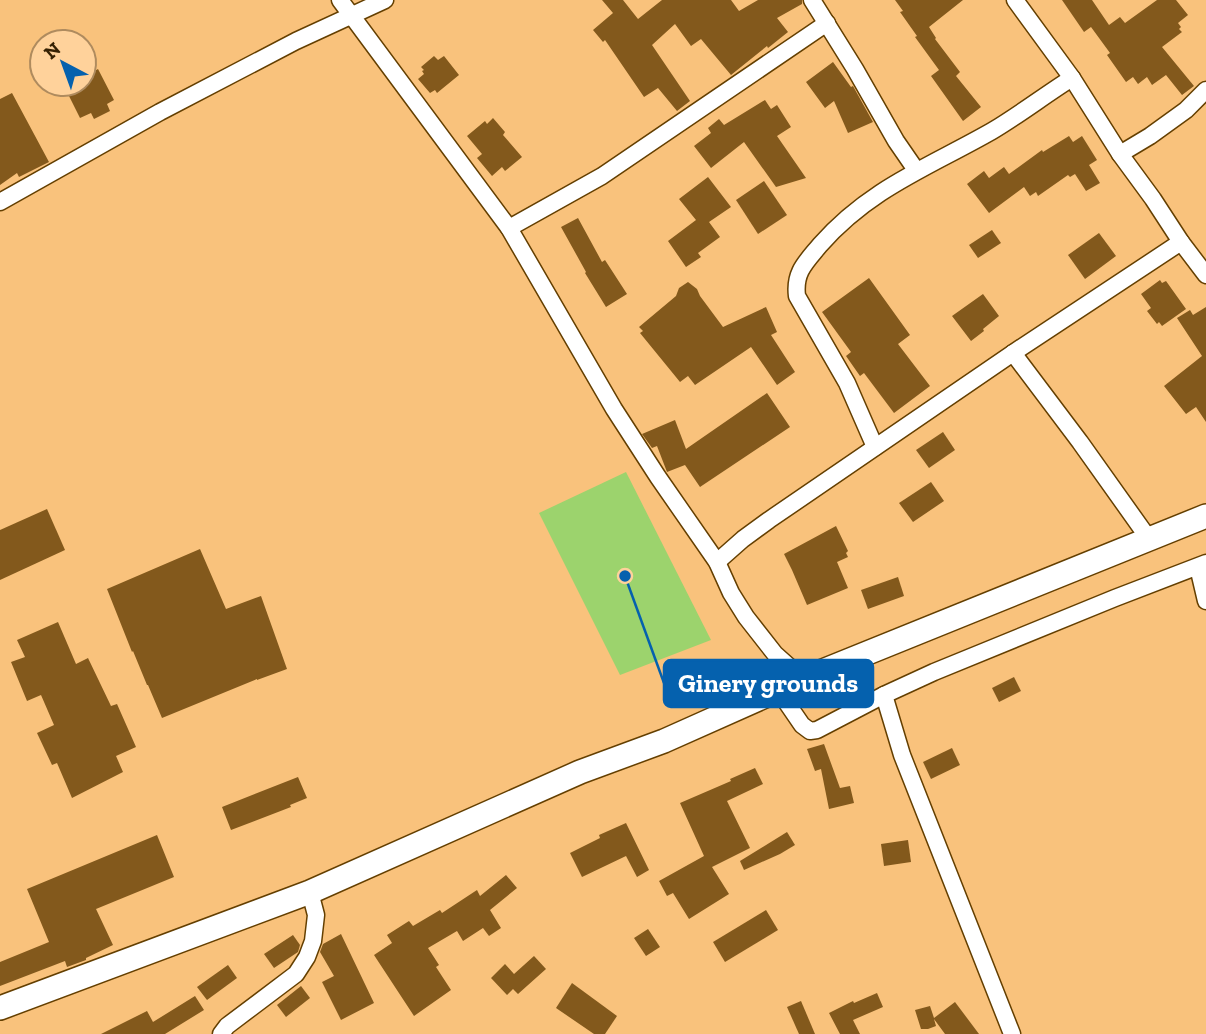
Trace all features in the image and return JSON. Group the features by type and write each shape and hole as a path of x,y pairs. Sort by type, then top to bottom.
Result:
{"main road":[{"path":"0,1008 310,892 580,772 664,741 803,679 1206,516"}],"street":[{"path":"340,0 509,228 614,409 717,562 746,617 775,654 803,679"},
{"path":"0,202 160,112 296,41 384,0"},
{"path":"812,0 916,170"},
{"path":"1015,0 1072,78 1120,154 1206,275"},
{"path":"509,228 602,176 827,23"},
{"path":"875,447 847,383 797,296 795,282 803,265 857,209 886,188 993,130 1072,78"},
{"path":"1120,154 1177,117 1206,90"},
{"path":"717,562 769,520 1181,242"},
{"path":"1013,353 1149,538"},
{"path":"778,690 802,724 810,731 817,730 934,672 1202,565 1206,601"},
{"path":"884,695 902,755 1012,1034"},
{"path":"229,1032 296,974 307,957 313,941 316,915 310,892"}],"green space":[{"path":"626,472 711,640 620,675 539,513"}],"building":[{"path":"602,0 623,0 638,19 662,0 731,0 739,11 758,0 802,0 802,4 777,18 788,32 731,75 701,39 691,46 675,24 652,45 690,101 677,111 658,88 644,97 605,40 603,42 593,30 613,13"},
{"path":"895,0 963,0 929,27 960,72 956,76 981,107 963,121 931,76 939,70 915,37 917,36"},
{"path":"1062,0 1092,0 1109,25 1120,17 1125,23 1157,0 1176,0 1188,15 1178,23 1182,32 1162,47 1194,86 1182,95 1166,75 1152,85 1147,77 1138,84 1133,77 1126,82 1091,27 1084,32"},
{"path":"434,56 438,60 444,56 459,75 437,93 435,90 430,93 418,79 424,74 421,67"},
{"path":"833,62 851,87 853,86 873,122 848,133 834,101 825,108 806,82"},
{"path":"98,69 114,100 107,104 110,111 94,119 91,113 80,118 70,98 98,98"},
{"path":"12,93 49,162 19,177 17,173 0,185 0,99"},
{"path":"765,100 771,109 777,105 791,127 777,136 806,178 776,187 744,142 711,168 694,146 711,133 708,128 719,119 724,125"},
{"path":"493,118 505,132 503,135 522,157 505,171 502,167 492,176 477,158 482,154 467,136"},
{"path":"1069,136 1073,142 1082,136 1097,160 1089,165 1100,183 1086,191 1075,174 1070,177 1068,175 1038,196 1036,192 1030,196 1024,187 989,213 967,184 984,171 989,178 1004,167 1009,174 1042,150 1043,152"},
{"path":"708,177 731,207 709,222 720,237 698,253 701,257 686,267 668,241 696,220 679,199"},
{"path":"764,181 787,215 758,234 736,200"},
{"path":"578,218 602,262 605,260 627,294 606,307 561,227"},
{"path":"992,230 1001,243 978,258 969,245"},
{"path":"1099,233 1116,256 1085,279 1068,255"},
{"path":"869,278 910,335 898,344 930,386 894,413 864,373 860,376 846,356 851,352 822,312"},
{"path":"1160,280 1162,283 1166,281 1186,309 1162,326 1159,322 1157,324 1147,311 1151,308 1141,294"},
{"path":"688,282 697,289 723,327 766,307 777,332 771,335 795,372 777,385 751,347 695,385 688,376 680,382 640,333 643,331 639,327 676,296 679,288"},
{"path":"983,294 999,316 971,341 952,316"},
{"path":"1206,307 1206,422 1196,407 1186,414 1164,386 1202,356 1177,318 1190,310 1193,315"},
{"path":"767,393 790,427 700,487 685,465 667,472 657,446 652,448 642,434 675,420 686,449"},
{"path":"943,432 955,450 929,468 916,450"},
{"path":"931,482 944,501 913,522 899,503"},
{"path":"47,509 65,550 0,580 0,530"},
{"path":"836,526 848,551 848,557 837,562 848,588 807,605 784,554"},
{"path":"200,549 226,609 261,596 287,669 162,718 107,589"},
{"path":"898,577 904,596 868,609 861,590"},
{"path":"58,622 76,664 88,658 111,706 117,704 136,747 116,756 123,772 72,798 57,763 52,765 37,733 54,725 41,695 27,701 11,662 25,657 17,640"},
{"path":"1014,677 1021,691 999,702 992,688"},
{"path":"824,744 840,788 850,786 854,803 829,809 821,769 815,771 807,749"},
{"path":"952,748 960,765 931,779 923,762"},
{"path":"755,768 763,784 727,801 750,848 712,867 729,894 689,919 673,893 667,896 659,881 704,856 680,803"},
{"path":"298,777 307,798 231,830 222,807"},
{"path":"626,823 649,870 637,877 626,856 582,877 570,853 600,838 599,835"},
{"path":"787,832 795,845 744,870 740,861"},
{"path":"157,835 174,877 96,909 113,945 67,967 65,961 0,986 0,962 49,942 27,889"},
{"path":"908,840 911,862 884,866 881,844"},
{"path":"506,875 517,888 490,910 501,928 489,936 483,928 463,941 457,931 428,948 439,965 436,967 451,990 414,1016 374,955 392,943 387,935 409,921 413,926 440,910 442,913 477,890 480,896"},
{"path":"766,910 778,930 725,962 713,942"},
{"path":"648,929 660,947 646,956 634,938"},
{"path":"341,934 374,1003 341,1020 322,982 334,976 320,952 323,944"},
{"path":"293,935 300,945 298,952 274,968 264,954"},
{"path":"534,956 546,969 518,994 513,989 507,995 491,978 505,964 514,974"},
{"path":"228,965 237,978 207,1000 197,987"},
{"path":"572,983 617,1016 605,1034 594,1034 556,1008"},
{"path":"301,986 310,998 286,1017 277,1005"},
{"path":"877,993 883,1007 853,1020 860,1034 840,1034 829,1013"},
{"path":"195,996 204,1010 165,1034 101,1034 147,1011 153,1022"},
{"path":"801,1001 815,1034 799,1034 787,1007"},
{"path":"955,1002 979,1034 945,1034 934,1019 936,1026 921,1029 915,1010 930,1006 934,1018"}],"place":[{"name":"Ginery grounds","path":"625,576"}]}
